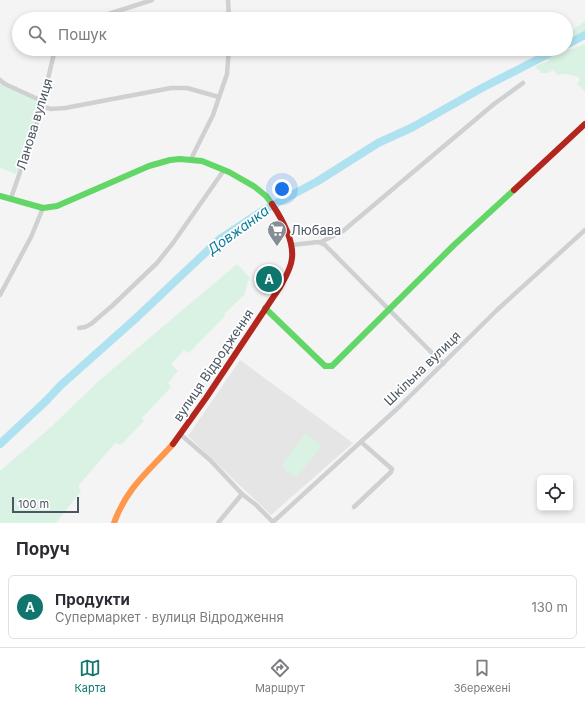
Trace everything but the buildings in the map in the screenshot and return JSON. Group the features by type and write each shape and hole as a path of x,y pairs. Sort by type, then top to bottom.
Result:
{"street":[{"path":"115,12 152,0"},
{"path":"228,0 229,12"},
{"name":"Ланова вулиця","path":"11,198 30,145 42,104 53,56"},
{"path":"0,196 43,208 57,206 154,165 178,159 191,159 213,115 227,74 228,56"},
{"path":"0,80 52,109 65,108 170,88 187,88 219,97"},
{"path":"292,245 321,242 343,231 494,104 523,83"},
{"path":"265,308 320,362 328,367 332,366 454,245 585,124"},
{"name":"вулиця Відродження","path":"114,523 123,500 132,487 180,434 289,272 292,262 292,245 276,209 260,189 213,165 191,159"},
{"path":"79,328 91,324 157,263 173,243 224,170"},
{"path":"0,295 31,237 43,208"},
{"name":"Шкільна вулиця","path":"273,522 361,442 497,310 585,230"},
{"path":"321,242 339,258 443,364"},
{"path":"180,434 210,460 242,494 256,505 273,522"},
{"path":"354,506 391,472 392,469 361,442"},
{"path":"218,523 242,494"}],"shaded area":[{"path":"240,360 353,443 271,515 188,436"}],"green space":[{"path":"585,21 585,39 573,45 573,30"},
{"path":"585,44 585,92 576,84 579,81 579,77 566,74 557,75 553,70 548,73 541,73 535,68 538,65 549,61 548,59 538,56 573,56 573,49"},
{"path":"0,82 39,102 34,127 16,174 0,168"},
{"path":"237,264 250,278 247,283 245,294 224,314 225,316 189,353 184,350 171,364 178,371 168,383 171,387 142,418 144,421 121,445 115,443 78,486 81,491 56,523 0,523 0,471 51,427 101,379"},
{"path":"306,433 322,446 296,478 281,466"}],"waterway":[{"name":"Довжанка","path":"573,41 585,35"},
{"name":"Довжанка","path":"0,444 61,385 134,320 221,238 262,211 318,181 378,143 413,127 480,89 544,56"}],"traffic: fast":[{"path":"0,196 43,208 57,206 149,166 170,160 180,159 202,161 229,172 255,187 266,196 272,204"},
{"path":"265,308 325,366 332,366 454,245 514,190"}],"traffic: slow":[{"path":"114,523 119,510 132,489 173,444"}],"traffic: jam":[{"path":"514,190 585,124"},
{"path":"173,444 206,398 280,287 289,270 292,258 291,244 280,216 272,204"}],"place":[{"name":"Любава","path":"277,247"},
{"name":"Продукти","path":"269,279"}]}
